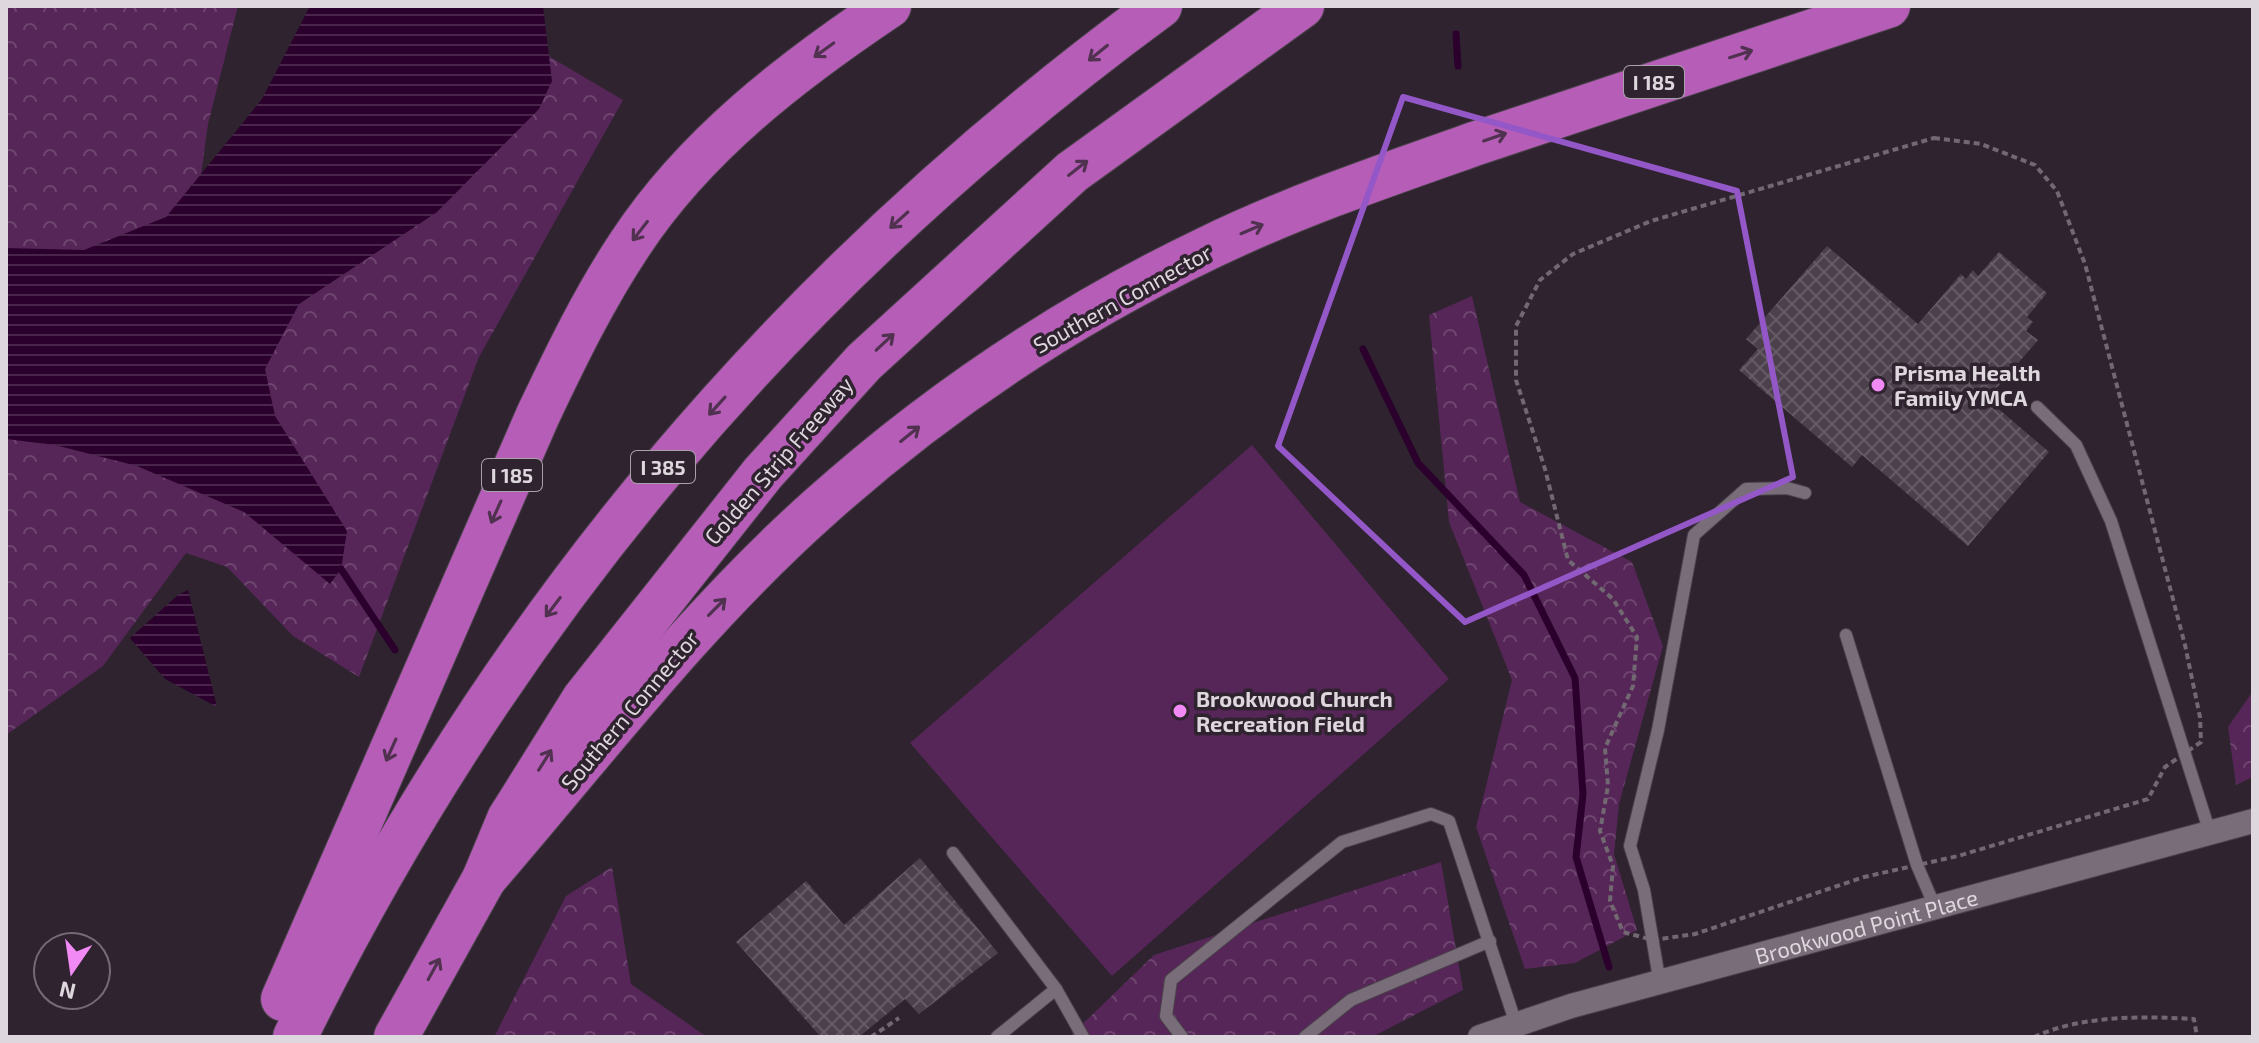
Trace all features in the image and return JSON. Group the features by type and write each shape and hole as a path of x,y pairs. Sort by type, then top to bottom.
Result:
{"highway":[{"name":"I 185","path":"268,1037 532,429 584,320 632,241 684,175 740,119 794,73 889,6"},
{"name":"I 385","path":"295,1037 367,897 452,752 553,607 665,465 761,356 875,242 976,152 1160,6"},
{"name":"Golden Strip Freeway","path":"396,1037 484,879 509,819 584,699 763,473 864,362 1072,172 1302,6"},
{"name":"Southern Connector","path":"484,879 704,621 819,507 943,407 1072,321 1208,248 1346,189 1633,89 1888,6"}],"street":[{"name":"Brookwood Point Place","path":"1480,1037 1571,1006 2253,821"}],"lane":[{"path":"2037,407 2076,445 2111,521 2183,756 2210,833"},
{"path":"1660,984 1644,890 1630,846 1658,730 1679,600 1694,535 1746,489 1787,488 1805,493"},
{"path":"1846,635 1917,865 1935,907"},
{"path":"1182,1037 1166,1016 1171,980 1342,842 1431,814 1449,821 1516,1024"},
{"path":"953,853 1056,989 1083,1037"},
{"path":"1305,1037 1351,1000 1490,941"},
{"path":"997,1037 1056,989"}],"path":[{"path":"1934,138 1981,144 2035,165 2057,191 2085,264 2185,645 2200,717 2201,742 2183,756 2165,767 2148,799 1917,865 1864,877 1695,934 1653,940 1623,932 1610,901 1613,866 1600,831 1608,786 1605,748 1633,686 1637,637 1613,599 1568,560 1545,469 1516,380 1516,326 1540,280 1573,254 1651,221 1934,138"},
{"path":"2034,1037 2094,1022 2148,1016 2194,1019 2197,1037"},
{"path":"871,1037 899,1018"}],"highlighted area":[{"path":"1403,97 1737,191 1793,477 1465,622 1278,446"}],"green space":[{"path":"6,6 238,6 208,124 198,197 504,30 623,100 479,357 359,677 293,636 227,567 186,553 103,666 6,735"},
{"path":"1472,296 1520,502 1632,562 1663,646 1619,804 1614,854 1637,930 1575,963 1525,969 1476,827 1512,680 1449,522 1429,315"},
{"name":"Brookwood Church Recreation Field","path":"1252,445 1449,679 1112,976 910,743"},
{"path":"2253,691 2253,777 2236,785 2228,727"},
{"path":"1441,862 1463,990 1372,1037 1069,1037 1154,955"},
{"path":"612,867 631,984 707,1037 494,1037 566,896"}],"shaded area":[{"path":"310,6 543,6 552,81 539,109 437,212 299,304 265,369 275,416 347,531 341,569 330,584 244,512 137,466 55,445 6,439 6,248 84,250 166,217 262,99"},
{"path":"188,590 217,707 165,679 130,638 178,595"}],"building":[{"name":"Prisma Health Family YMCA","path":"1827,246 1918,324 1961,274 1966,279 1973,270 1978,276 1999,252 2047,293 2027,317 2033,322 2026,331 2038,340 1987,399 2049,452 1968,546 1862,455 1852,467 1739,370 1758,349 1746,339"},
{"path":"920,858 998,953 919,1014 905,999 859,1037 821,1037 736,942 806,881 844,925"}],"waterway":[{"path":"1456,34 1458,66"},
{"path":"1363,349 1418,463 1524,575 1575,678 1583,794 1576,857 1609,967"},
{"path":"341,569 395,650"}],"place":[{"name":"Prisma Health Family YMCA","path":"1878,385"},
{"name":"Brookwood Church Recreation Field","path":"1180,711"}]}
